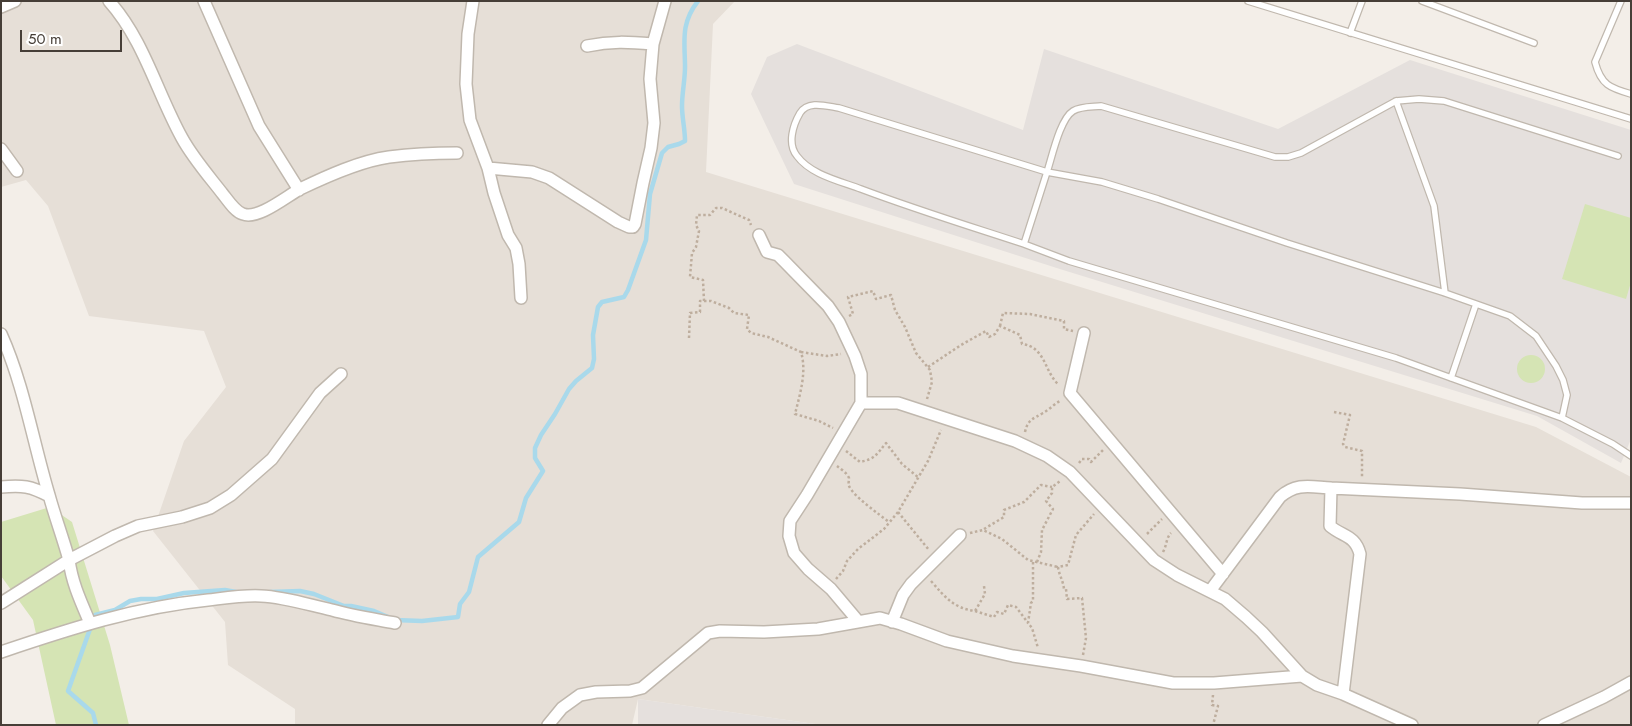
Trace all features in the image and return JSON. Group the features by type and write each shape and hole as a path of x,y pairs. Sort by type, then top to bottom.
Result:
{"street":[{"path":"1,7 16,1"},
{"path":"109,1 120,13 137,42 182,138 198,163 239,212 244,215 260,212 299,190 342,171 388,157 436,153 457,154"},
{"path":"204,1 258,126 290,179 299,190"},
{"path":"473,1 468,34 467,93 470,120 488,168 508,235 516,248 521,298"},
{"path":"488,168 532,172 549,178 618,222 633,226 651,148 654,123 650,79 652,44 665,1"},
{"path":"587,46 621,41 652,44"},
{"path":"1,149 17,171"},
{"path":"760,235 767,252 778,255 828,306 839,322 855,356 860,374 861,403 807,495 790,520 789,536 794,553 808,569 831,589 858,621"},
{"path":"1084,333 1070,393 1223,574"},
{"path":"1,334 22,397 49,496 70,560 75,589 90,623"},
{"path":"1,603 70,560 115,536 138,526 182,517 210,508 231,495 272,458 320,393 340,374"},
{"path":"861,403 898,402 1015,441 1047,456 1070,472 1154,560 1177,575 1225,599 1251,622 1296,667 1302,676 1317,685 1343,694 1412,725"},
{"path":"1,487 21,485 34,488 49,496"},
{"path":"1210,591 1280,497 1291,488 1305,486 1460,494 1582,504 1631,503"},
{"path":"1331,488 1330,526 1356,543 1360,554 1343,694"},
{"path":"892,622 903,595 911,584 960,535"},
{"path":"1,652 90,623 145,609 229,597 262,596 396,623"},
{"path":"548,725 562,708 580,696 596,692 621,692 642,688 708,633 720,631 764,632 818,628 880,618 947,641 1013,656 1173,683 1214,683 1302,676"},
{"path":"1544,725 1631,682"}],"lane":[{"path":"1248,1 1631,119"},
{"path":"1350,33 1362,1"},
{"path":"1422,1 1534,43"},
{"path":"1621,1 1595,62 1597,71 1606,85 1631,94"},
{"path":"1024,244 1063,122 1073,111 1082,108 1101,106 1275,157 1288,157 1301,153 1396,102 1419,99 1444,101 1618,156"},
{"path":"1396,102 1434,206 1445,293"},
{"path":"1562,418 1567,395 1563,380 1556,366 1536,336 1510,316 1445,293 1102,182 1047,172 839,108 814,104 803,108 797,118 792,137 792,149 797,157 821,174 887,199 1024,244 1069,261 1396,358 1562,418 1613,444 1631,456"},
{"path":"1451,378 1476,304"}],"path":[{"path":"704,301 703,280 690,278 692,253 696,247 699,231 696,225 696,215 710,215 716,208 722,208 750,220 754,232 760,235"},
{"path":"839,322 853,314 848,297 873,291 876,299 891,295 895,310 906,327 916,353 930,370 932,382 923,410"},
{"path":"689,338 690,313 700,312 700,301 711,301 729,308 734,313 750,315 747,329 751,333 768,337 801,352 827,356 844,354 855,356"},
{"path":"928,367 986,331 989,337 995,334 1000,326 1003,313 1030,314 1064,321 1064,329 1084,333"},
{"path":"1000,326 1020,335 1022,344 1030,345 1043,358 1053,380 1070,393 1045,412 1027,422 1025,434 1015,441"},
{"path":"801,352 804,362 803,374 795,414 830,426 839,440 860,462 875,457 886,443 902,464 919,478"},
{"path":"1334,412 1350,415 1343,444 1344,447 1362,451 1362,490"},
{"path":"831,589 847,562 858,549 879,534 898,512 919,478 947,418"},
{"path":"1052,487 1082,459 1089,459 1091,462 1111,441"},
{"path":"827,460 846,473 850,486 866,505 872,507 889,522"},
{"path":"960,535 983,530 1004,518 1004,510 1024,502 1041,485 1052,487"},
{"path":"1028,624 1033,600 1035,562 1041,552 1042,530 1053,509 1046,501 1052,494 1052,487"},
{"path":"983,530 1002,539 1028,560 1058,567 1068,565 1076,535 1102,506"},
{"path":"1137,543 1170,510"},
{"path":"898,512 936,559"},
{"path":"1154,560 1167,545 1169,535 1181,524"},
{"path":"1058,567 1058,575 1064,581 1067,598 1082,598 1086,638 1081,666"},
{"path":"923,573 953,604 962,610 975,611 994,617 997,612 1004,614 1008,606 1016,607 1028,624 1038,645 1037,660"},
{"path":"975,611 984,594 984,586"},
{"path":"1213,725 1218,706 1212,705 1214,683"}],"shaded area":[{"path":"1,1 735,1 713,24 706,172 1536,427 1631,477 1631,725 822,725 638,699 632,725 295,725 295,709 228,665 225,622 153,531 184,441 226,387 204,331 89,316 48,206 26,180 1,187"},
{"path":"797,44 1023,130 1044,49 1278,129 1410,60 1631,130 1631,439 1621,463 1537,416 1063,270 794,184 751,94 767,57"},
{"path":"638,699 822,725 638,725"}],"green space":[{"path":"1585,204 1631,218 1631,282 1626,299 1562,279"},
{"path":"1531,355 1541,359 1545,369 1541,379 1531,383 1521,379 1517,369 1521,359"},
{"path":"50,507 72,522 110,645 129,725 56,725 33,620 1,576 1,522"}],"waterway":[{"path":"395,620 422,621 458,617 460,604 469,592 478,557 519,522 526,498 543,471 535,458 535,448 541,435 569,389 592,368 594,359 593,335 598,307 602,302 624,297 628,290 646,240 650,194 662,153 668,147 685,141 682,106 685,72 684,41 688,18 698,1"},
{"path":"96,725 93,713 68,691 95,615 115,610 130,601 141,599 157,599 184,593 225,590 236,592"},
{"path":"270,592 300,591 314,594 344,606 374,611 388,617"}]}
